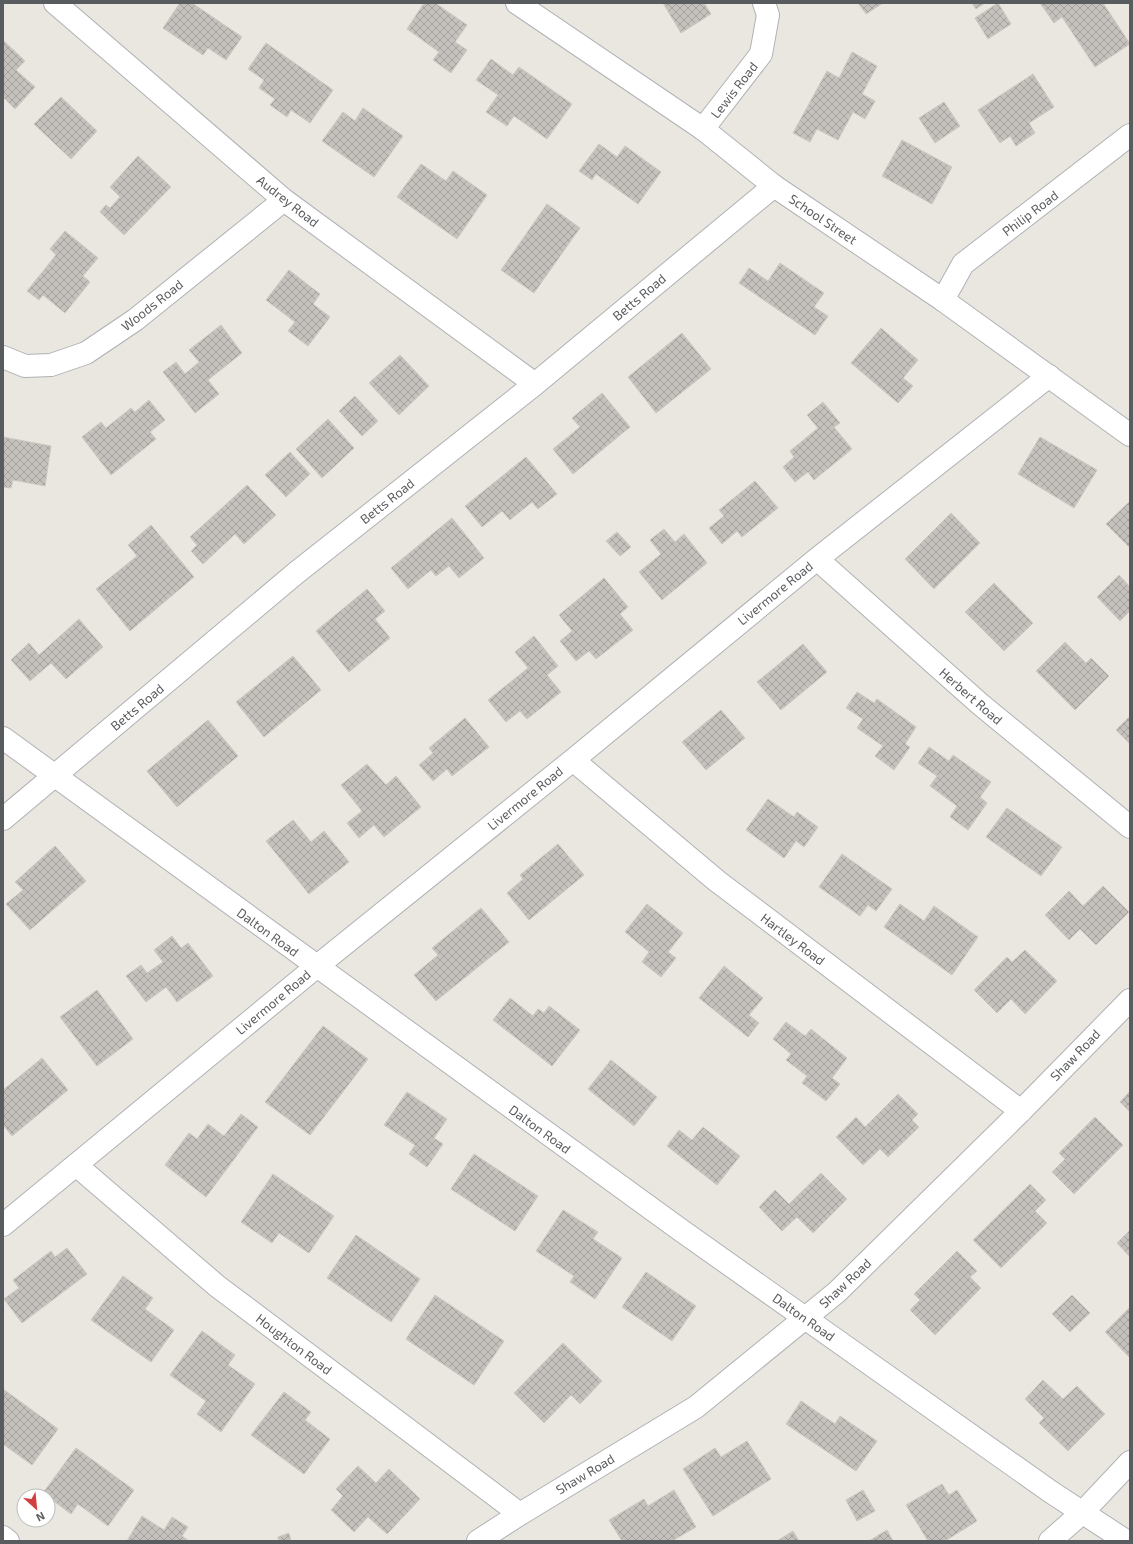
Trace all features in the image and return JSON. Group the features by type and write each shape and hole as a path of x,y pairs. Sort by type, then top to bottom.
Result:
{"street":[{"name":"Audrey Road","path":"55,3 284,200 535,384"},
{"name":"School Street","path":"517,3 703,128 774,186 943,300 1130,435"},
{"name":"Lewis Road","path":"703,128 762,54 768,15 764,3"},
{"name":"Philip Road","path":"943,300 964,264 1130,135"},
{"name":"Betts Road","path":"3,819 296,573 535,384 774,186"},
{"name":"Woods Road","path":"3,357 25,366 44,366 86,353 135,320 284,200"},
{"name":"Livermore Road","path":"3,1225 316,967 573,760 817,559 1049,376"},
{"name":"Herbert Road","path":"817,559 980,704 1130,828"},
{"name":"Dalton Road","path":"3,738 56,775 316,967 682,1231 1051,1492 1126,1541"},
{"name":"Hartley Road","path":"573,760 717,881 1021,1111"},
{"name":"Shaw Road","path":"478,1541 696,1407 806,1318 837,1292 1021,1111 1130,1000"},
{"name":"Houghton Road","path":"76,1166 217,1286 520,1514"},
{"path":"1050,1541 1082,1512 1130,1462"},
{"path":"3,1537 8,1541"}],"building":[{"path":"180,3 192,3 242,37 226,60 208,48 203,55 163,28"},
{"path":"424,3 435,3 467,25 455,42 467,50 451,73 433,60 439,52 407,29"},
{"path":"663,3 704,3 711,14 681,33"},
{"path":"858,3 883,3 866,14"},
{"path":"972,3 985,3 976,9"},
{"path":"998,3 1011,24 988,39 975,18"},
{"path":"1040,3 1103,3 1130,44 1095,67 1062,17 1054,23"},
{"path":"3,40 25,61 16,70 35,87 15,109 3,97"},
{"path":"266,43 333,90 310,123 291,110 287,117 270,105 275,99 259,88 264,80 248,69"},
{"path":"852,52 877,66 862,94 875,101 865,119 853,112 838,140 817,129 810,142 793,133 827,71 839,78"},
{"path":"491,59 513,75 519,67 572,104 547,139 514,116 507,126 486,112 498,95 476,80"},
{"path":"1033,74 1054,107 1029,123 1035,133 1016,146 1010,136 1000,143 978,110"},
{"path":"61,97 97,131 71,159 34,124"},
{"path":"944,102 960,126 935,143 919,118"},
{"path":"363,108 403,136 374,177 322,141 343,112 355,121"},
{"path":"902,140 952,167 932,204 882,176"},
{"path":"599,144 617,157 625,146 661,172 638,204 596,174 592,180 579,171"},
{"path":"138,156 171,187 124,235 100,212 106,205 110,208 120,197 110,187"},
{"path":"421,164 446,181 453,171 487,195 457,239 397,197"},
{"path":"547,204 580,228 534,293 501,270"},
{"path":"65,231 98,258 83,276 90,282 65,313 43,295 39,300 27,291 56,255 50,249"},
{"path":"780,263 824,293 814,307 828,316 815,335 739,283 749,268 768,281"},
{"path":"289,270 320,294 313,304 330,317 308,346 288,331 295,322 266,300"},
{"path":"221,325 242,353 208,380 219,394 195,413 163,372 176,362 185,374 199,362 189,350"},
{"path":"881,328 918,360 903,378 913,386 898,403 851,363"},
{"path":"682,333 711,369 656,413 628,377"},
{"path":"400,355 429,386 399,415 369,383"},
{"path":"602,393 630,427 573,474 553,449 580,427 572,418"},
{"path":"355,396 378,421 362,436 339,411"},
{"path":"149,400 165,420 150,432 156,439 111,475 82,437 101,422 106,428 131,408 135,412"},
{"path":"823,402 840,423 834,427 852,449 814,480 808,472 795,482 783,467 794,457 790,451 818,428 807,415"},
{"path":"328,419 354,448 322,478 296,449"},
{"path":"3,437 51,446 45,486 13,480 11,488 3,487"},
{"path":"1040,437 1097,470 1074,508 1018,474"},
{"path":"290,452 310,474 286,497 265,475"},
{"path":"526,457 557,494 538,509 532,502 510,520 502,511 482,527 465,506"},
{"path":"755,481 778,508 742,537 737,531 722,544 709,528 724,516 719,510"},
{"path":"247,485 276,515 244,544 235,534 203,564 191,551 197,545 190,537"},
{"path":"1130,501 1130,548 1106,524"},
{"path":"951,513 980,543 934,589 905,559"},
{"path":"452,518 484,558 459,578 449,566 436,576 431,570 408,589 391,568"},
{"path":"151,525 194,577 130,631 96,589 137,556 128,545"},
{"path":"664,529 675,542 684,534 707,563 662,600 639,572 661,554 650,540"},
{"path":"617,532 631,547 620,556 606,541"},
{"path":"1119,575 1130,587 1130,611 1120,621 1097,597"},
{"path":"604,578 628,607 620,614 633,630 596,659 589,651 576,661 560,641 572,631 559,615"},
{"path":"994,583 1033,623 1004,651 965,612"},
{"path":"367,589 385,611 375,619 390,638 349,672 316,631"},
{"path":"79,619 103,647 66,679 51,663 30,681 11,660 29,643 39,655"},
{"path":"534,636 558,666 547,675 561,692 527,719 520,711 506,722 488,700 528,668 515,652"},
{"path":"1065,642 1086,663 1091,658 1109,676 1075,710 1036,671"},
{"path":"803,644 827,672 781,710 757,682"},
{"path":"293,656 321,690 264,737 236,702"},
{"path":"857,692 874,703 877,699 916,727 905,744 910,747 894,770 875,756 883,746 857,728 863,719 846,708"},
{"path":"721,710 745,738 706,770 682,742"},
{"path":"1130,716 1130,744 1116,730"},
{"path":"465,718 489,747 452,776 447,769 433,781 419,765 433,753 429,748"},
{"path":"208,720 238,756 177,807 147,771"},
{"path":"929,747 949,761 953,755 991,782 980,797 987,803 968,830 950,817 957,806 930,786 937,776 918,763"},
{"path":"367,764 386,785 396,776 421,807 384,837 374,825 359,838 347,823 362,811 341,785"},
{"path":"768,799 794,817 797,812 818,827 804,847 796,841 784,858 746,830"},
{"path":"1007,808 1062,847 1041,876 986,837"},
{"path":"293,820 311,842 324,831 349,862 309,894 266,841"},
{"path":"558,844 584,875 529,920 507,893 523,879 520,875"},
{"path":"55,846 86,881 30,930 6,904 23,890 15,882"},
{"path":"842,854 892,889 876,911 868,905 860,916 819,887"},
{"path":"1103,886 1129,912 1096,945 1080,929 1069,940 1045,915 1069,891 1083,906"},
{"path":"647,904 683,933 668,952 676,958 661,977 642,962 649,952 625,932"},
{"path":"900,904 924,921 934,906 978,937 952,975 884,927"},
{"path":"481,908 509,942 436,1001 414,975 438,955 432,948"},
{"path":"172,936 181,948 188,943 213,976 177,1002 166,987 146,1002 126,976 141,965 147,973 163,962 154,950"},
{"path":"1025,950 1057,981 1025,1014 1011,999 997,1013 974,990 1007,957 1012,962"},
{"path":"724,966 763,998 749,1015 759,1023 748,1037 699,998"},
{"path":"97,990 133,1039 97,1066 60,1017"},
{"path":"510,998 533,1016 538,1009 544,1013 549,1006 580,1030 552,1066 493,1020"},
{"path":"786,1022 805,1036 811,1029 847,1058 832,1078 840,1084 826,1101 802,1083 807,1076 786,1060 791,1054 773,1039"},
{"path":"323,1026 368,1059 310,1135 265,1102"},
{"path":"42,1058 68,1090 12,1136 3,1125 3,1090"},
{"path":"611,1060 657,1097 634,1126 588,1089"},
{"path":"1130,1091 1130,1112 1120,1102"},
{"path":"407,1092 447,1119 434,1138 443,1144 427,1167 409,1154 415,1145 384,1125"},
{"path":"898,1094 918,1114 912,1120 919,1127 888,1157 880,1149 863,1165 836,1137 856,1117 865,1127"},
{"path":"241,1114 258,1127 206,1197 165,1165 189,1133 197,1139 208,1124 224,1136"},
{"path":"1095,1117 1123,1145 1074,1194 1052,1172 1065,1159 1059,1153"},
{"path":"703,1127 740,1156 717,1185 667,1146 679,1130 692,1140"},
{"path":"474,1154 538,1196 515,1231 451,1189"},
{"path":"821,1173 847,1199 813,1233 797,1217 782,1231 759,1207 775,1190 789,1204"},
{"path":"273,1174 334,1216 309,1253 279,1233 272,1243 241,1222"},
{"path":"1030,1184 1046,1200 1035,1211 1047,1223 1001,1268 973,1240"},
{"path":"563,1210 598,1232 593,1239 622,1258 595,1299 570,1282 574,1276 536,1251"},
{"path":"1130,1230 1130,1257 1117,1243"},
{"path":"356,1235 420,1279 391,1322 327,1278"},
{"path":"67,1248 87,1274 22,1323 4,1299 19,1288 13,1280 51,1251 55,1257"},
{"path":"957,1251 977,1271 970,1277 981,1288 935,1335 910,1310 920,1300 914,1294"},
{"path":"646,1272 696,1306 672,1341 622,1307"},
{"path":"123,1276 153,1298 145,1309 174,1330 151,1362 91,1320"},
{"path":"435,1295 504,1341 474,1385 406,1339"},
{"path":"1072,1295 1090,1313 1070,1332 1052,1314"},
{"path":"1130,1307 1130,1358 1105,1332"},
{"path":"202,1331 235,1355 228,1365 255,1384 221,1432 197,1414 206,1401 170,1375"},
{"path":"563,1343 602,1381 580,1404 571,1395 544,1423 514,1393"},
{"path":"1043,1380 1063,1399 1077,1386 1105,1414 1068,1451 1039,1423 1044,1418 1025,1399"},
{"path":"3,1389 58,1429 32,1465 3,1444"},
{"path":"284,1392 311,1412 305,1420 330,1439 304,1474 251,1435"},
{"path":"801,1401 835,1424 840,1416 877,1441 856,1471 786,1424"},
{"path":"747,1441 771,1479 713,1516 683,1469 715,1448 721,1457"},
{"path":"76,1448 134,1490 108,1526 78,1504 71,1514 56,1503 56,1488 47,1488"},
{"path":"358,1466 376,1483 389,1469 420,1499 387,1534 368,1517 354,1532 331,1510 343,1496 336,1489"},
{"path":"942,1484 949,1495 957,1490 977,1521 945,1541 928,1541 906,1505"},
{"path":"674,1490 696,1527 672,1541 622,1541 609,1520 644,1499 648,1506"},
{"path":"863,1490 875,1511 857,1521 846,1500"},
{"path":"142,1516 164,1530 172,1517 188,1527 182,1536 189,1541 127,1541"},
{"path":"887,1530 893,1541 869,1541"},
{"path":"793,1531 799,1541 777,1541"},
{"path":"289,1533 291,1541 279,1541 278,1537"}]}
